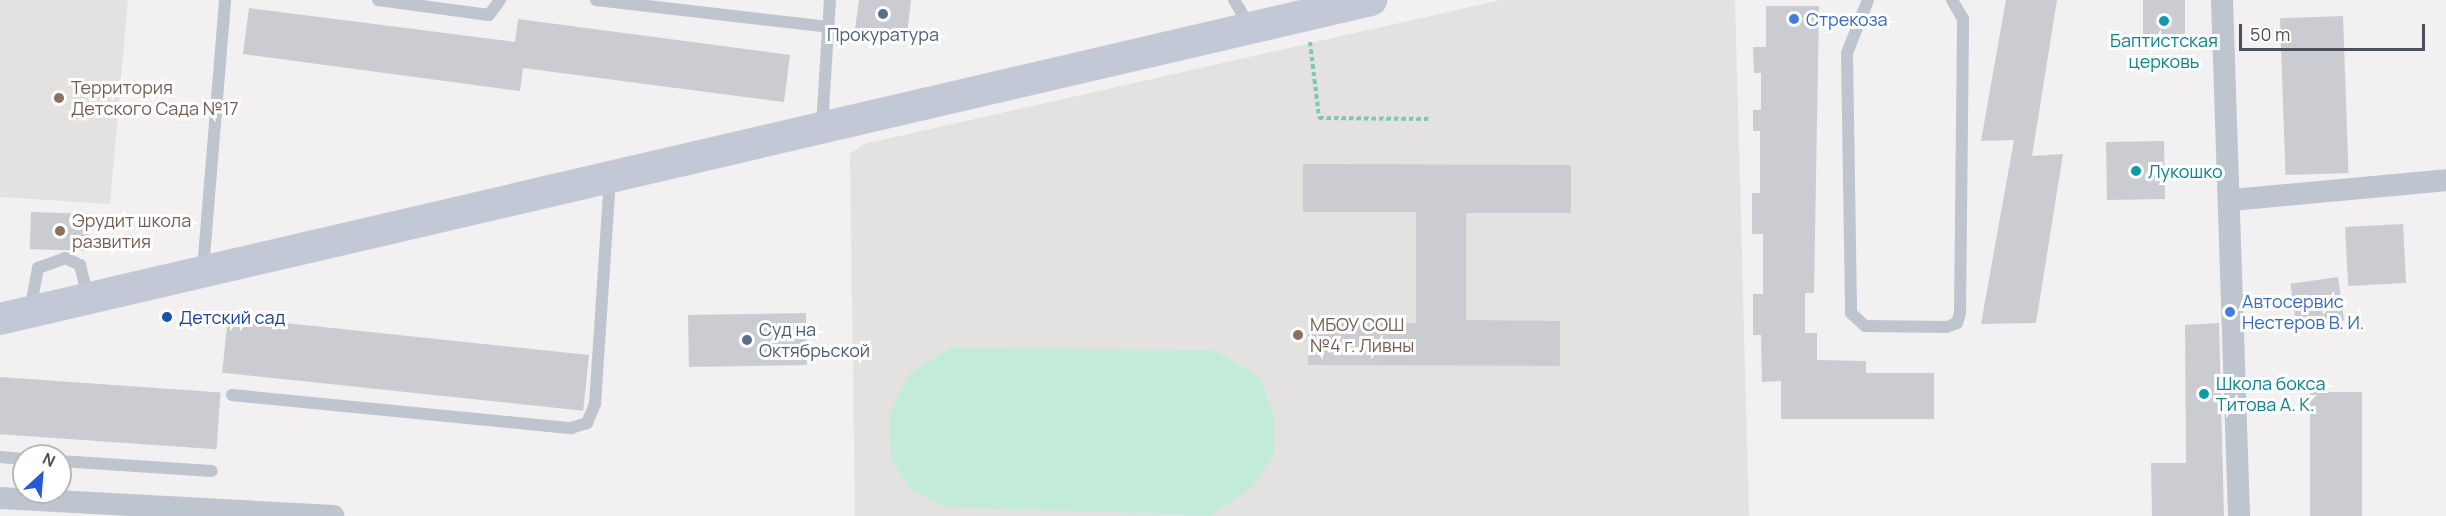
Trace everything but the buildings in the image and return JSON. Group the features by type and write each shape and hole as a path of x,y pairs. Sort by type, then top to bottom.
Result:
{"street":[{"path":"0,320 203,269 1371,0"},
{"path":"2222,0 2232,200 2239,516"},
{"path":"2232,200 2446,180"},
{"path":"0,498 334,516"}],"lane":[{"path":"203,269 225,0"},
{"path":"378,0 492,15 500,0"},
{"path":"596,0 828,27"},
{"path":"822,126 830,0"},
{"path":"1234,0 1251,28"},
{"path":"1868,0 1847,53 1851,313 1865,326 1947,327 1957,323 1960,313 1963,19 1952,0"},
{"path":"232,395 571,428 587,423 595,404 611,174"},
{"path":"30,312 38,268 65,258 80,265 88,297"},
{"path":"72,462 212,471"}],"path":[{"path":"1307,15 1319,118 1429,118"}],"shaded area":[{"name":"Территория Детского Сада №17","path":"0,0 128,0 110,204 0,197"},
{"name":"МБОУ СОШ №4 г. Ливны","path":"1501,0 1735,0 1749,516 855,516 850,154 864,144"}],"green space":[{"path":"950,348 1214,350 1260,378 1274,418 1274,453 1252,488 1210,515 945,507 911,490 891,459 889,415 910,373"}],"place":[{"name":"Прокуратура","path":"883,14"},
{"name":"Стрекоза","path":"1794,19"},
{"name":"Баптистская церковь","path":"2164,21"},
{"name":"Территория Детского Сада №17","path":"59,98"},
{"name":"Лукошко","path":"2136,171"},
{"name":"Эрудит школа развития","path":"60,231"},
{"name":"Автосервис Нестеров В. И.","path":"2230,312"},
{"name":"Детский сад","path":"167,317"},
{"name":"МБОУ СОШ №4 г. Ливны","path":"1298,335"},
{"name":"Суд на Октябрьской","path":"747,340"},
{"name":"Школа бокса Титова А. К.","path":"2204,394"}]}
